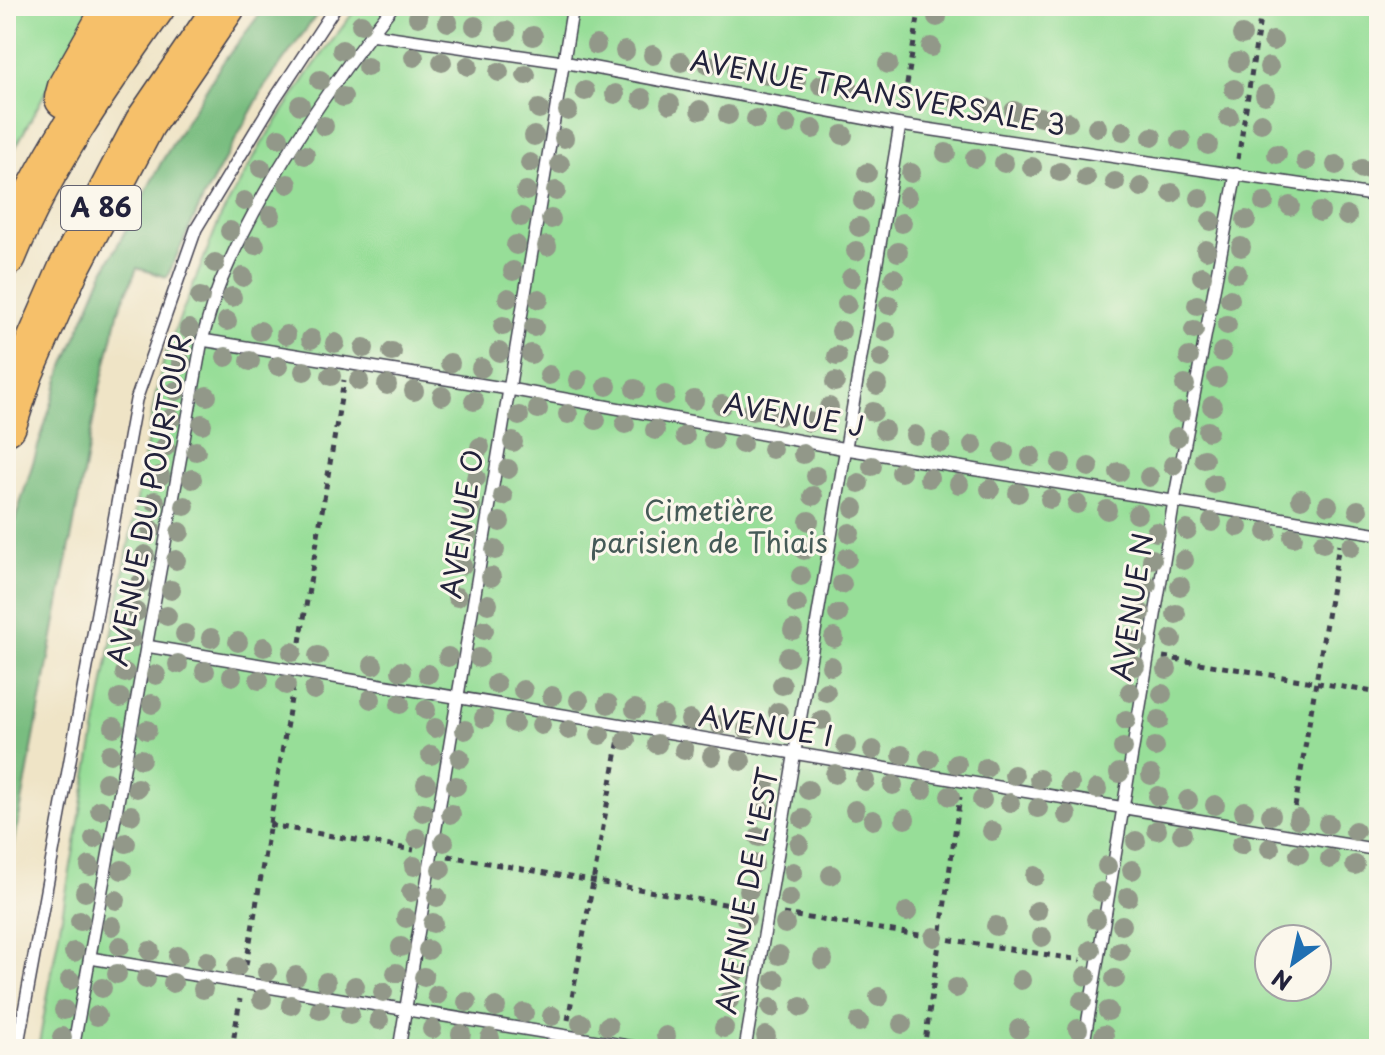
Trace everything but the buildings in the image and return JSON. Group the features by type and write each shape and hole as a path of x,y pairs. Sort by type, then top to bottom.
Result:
{"highway":[{"path":"44,177 68,87 114,6"},
{"name":"A 86","path":"6,256 44,177 92,94 155,6"},
{"name":"A 86","path":"6,425 23,373 68,270 145,123 225,6"}],"lane":[{"path":"17,1049 136,400 196,229 274,100 336,6"},
{"name":"AVENUE DU POURTOUR","path":"73,1049 202,340 220,283 253,214 299,136 393,6"},
{"name":"AVENUE O","path":"399,1049 573,6"},
{"name":"AVENUE TRANSVERSALE 3","path":"370,34 563,62 900,125 1379,196"},
{"name":"AVENUE DE L'EST","path":"745,1049 900,125"},
{"name":"AVENUE N","path":"1083,1049 1174,501 1236,174"},
{"name":"AVENUE J","path":"202,340 509,389 846,449 1379,534"},
{"name":"AVENUE I","path":"146,646 1379,850"},
{"path":"90,958 646,1049"}],"path":[{"path":"900,125 920,6"},
{"path":"1236,174 1262,6"},
{"path":"232,1049 347,363"},
{"path":"1290,836 1342,528"},
{"path":"1149,655 1379,693"},
{"path":"566,1036 622,726"},
{"path":"924,1049 962,782"},
{"path":"269,825 768,911 1098,963"}],"green space":[{"path":"6,6 98,6 71,45 6,165"},
{"path":"266,6 323,6 265,86 203,199 167,277 137,268 119,310 98,395 6,888 6,549 61,373 104,271 162,161 221,65"},
{"name":"Cimetière parisien de Thiais","path":"358,6 1379,6 1379,1049 38,1049 165,355 221,216 262,143"}]}
